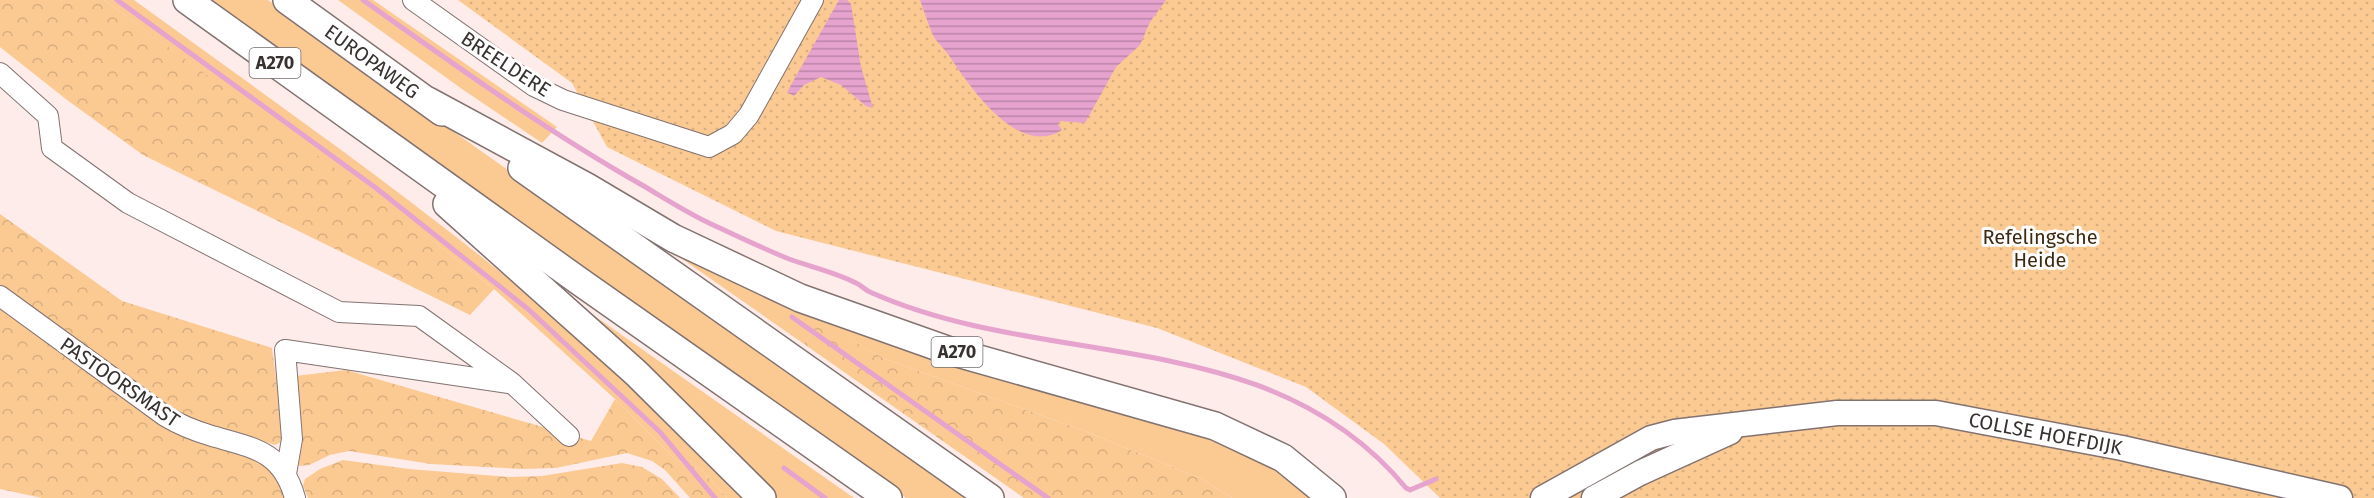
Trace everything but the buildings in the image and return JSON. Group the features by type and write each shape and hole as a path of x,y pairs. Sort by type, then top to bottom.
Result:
{"highway":[{"name":"A270","path":"187,0 888,498"},
{"name":"EUROPAWEG","path":"287,0 428,101"},
{"name":"A270","path":"428,101 990,498"},
{"name":"A270","path":"428,101 587,187 673,238 790,294 947,350 1215,426 1283,458 1332,498"},
{"name":"A270","path":"363,126 495,248 636,373 762,498"}],"main road":[{"name":"COLLSE HOEFDIJK","path":"1543,498 1651,438 1674,432 1837,414 1936,413 2122,448 2340,498"},
{"name":"COLLSE HOEFDIJK","path":"1594,498 1640,473 1748,423"}],"street":[{"name":"BREELDERE","path":"413,0 534,86 563,100 710,147 733,134 749,115 813,0"},
{"path":"0,73 48,116 52,148 128,203 339,312 419,316 512,384 569,436"},
{"name":"PASTOORSMAST","path":"0,296 181,426 260,449 275,460 286,474 295,498"},
{"path":"286,474 292,439 285,350 512,384"}],"green space":[{"path":"0,0 104,0 347,177 494,289 470,315 143,155 67,100 0,47"},
{"path":"104,0 134,0 440,224 565,326 742,498 727,498 701,469 677,461 615,399 494,289 442,248"},
{"path":"206,0 268,0 971,498 906,498"},
{"path":"338,0 373,0 557,127 542,143"},
{"name":"Refelingsche Heide","path":"458,0 2374,0 2374,498 1440,498 1384,444 1306,387 1157,328 776,231 607,147 572,83"},
{"path":"0,214 122,301 272,348 283,441 275,445 179,415 0,288"},
{"path":"635,226 1227,437 1321,498 1232,498 1202,479 1082,430 885,359 819,323 804,344"},
{"path":"542,279 854,498 771,498"},
{"path":"0,308 151,417 195,442 245,456 261,464 274,475 288,498 42,498 0,489"},
{"path":"819,322 885,359 1082,430 1202,479 1232,498 1024,498 804,344"},
{"path":"346,370 591,441 615,399 677,461 701,469 727,498 690,498 665,470 652,461 627,453 556,468 522,469 431,464 349,451 330,455 309,465 299,466 300,438 295,376"},
{"path":"343,460 409,469 509,477 542,476 622,463 642,467 662,479 680,498 308,498 303,486 305,479 320,469"}],"shaded area":[{"path":"839,0 847,0 851,4 861,67 873,108 866,106 841,85 821,77 804,85 794,96 787,92"},
{"path":"920,0 1166,0 1150,22 1140,45 1116,67 1085,123 1060,121 1058,124 1062,130 1045,136 1029,135 1012,127 983,101 935,38"}],"waterway":[{"path":"117,0 376,188 528,309 660,432 715,498"},
{"path":"363,0 570,142 692,214 759,246 848,279 870,292 939,317 1010,333 1153,358 1223,374 1289,399 1351,435 1410,490 1436,479"},
{"path":"792,317 1048,498"},
{"path":"784,468 825,498"}]}
